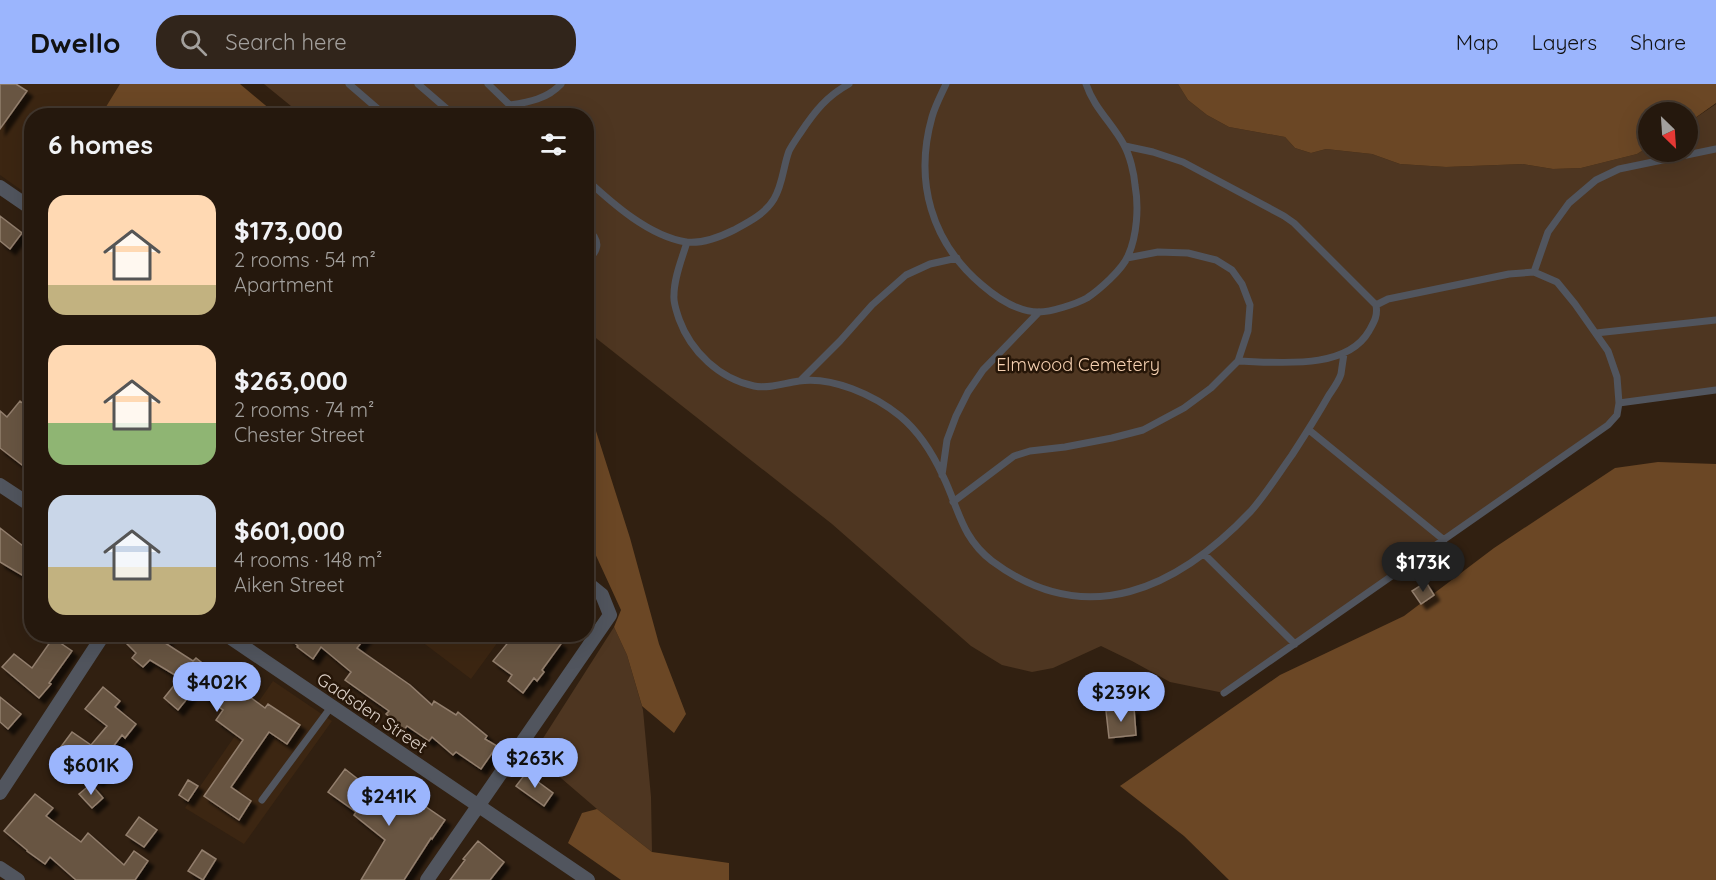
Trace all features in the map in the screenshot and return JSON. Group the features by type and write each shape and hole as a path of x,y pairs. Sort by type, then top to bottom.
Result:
{"street":[{"path":"0,187 24,204"},
{"path":"0,485 24,501"},
{"path":"594,588 602,595 610,615 594,638"},
{"path":"0,793 100,642"},
{"name":"Gadsden Street","path":"237,642 588,880"},
{"path":"427,880 591,642"},
{"path":"0,868 18,880"}],"lane":[{"path":"349,84 377,108"},
{"path":"418,84 446,108"},
{"path":"488,84 513,108"},
{"path":"510,105 543,97 555,91 561,84"},
{"path":"594,186 643,224 668,236 687,242 717,238 752,221 773,201 780,187 790,150 816,110 849,84"},
{"path":"946,84 932,114 925,150 925,184 938,230 974,278 995,296 1026,310 1039,312 1086,299 1118,270 1127,258 1134,237 1137,200 1125,146 1096,106 1086,84"},
{"path":"1125,146 1183,162 1284,216 1294,223 1376,305 1375,320 1367,335 1355,348 1344,354 1296,362 1238,361"},
{"path":"1534,272 1548,232 1569,203 1596,180 1619,169 1716,149"},
{"path":"594,235 597,238 597,247 594,255"},
{"path":"687,242 676,276 673,297 683,329 700,355 737,381 756,386 771,386 801,380 828,381 855,389 885,406 900,416 933,456 968,536 979,550 1031,585 1078,597 1121,594 1145,586 1170,576 1204,554 1252,509 1278,475 1309,430 1340,376 1344,354"},
{"path":"953,502 1014,456 1143,430 1184,408 1211,388 1238,361 1248,331 1250,305 1242,284 1232,270 1216,260 1188,253 1158,252 1127,258"},
{"path":"801,380 840,341 872,304 897,282 906,275 930,264 957,258"},
{"path":"1224,693 1608,425 1617,416 1619,403 1617,377 1608,351 1557,282 1534,272 1509,274 1388,299 1376,305"},
{"path":"942,475 947,440 968,392 983,370 1039,312"},
{"path":"1596,333 1716,320"},
{"path":"1619,403 1716,390"},
{"path":"1309,430 1444,540"},
{"path":"1204,554 1295,644"},
{"path":"261,800 331,706"}],"shaded area":[{"path":"0,84 218,84 244,108 24,108 24,192 0,175"},
{"path":"120,84 240,84 269,108 105,108"},
{"path":"1178,84 1716,84 1716,103 1698,116 1698,102 1638,102 1637,154 1581,168 1553,169 1523,164 1446,167 1400,164 1372,154 1326,149 1311,153 1295,148 1285,137 1229,127 1207,115 1188,100"},
{"path":"594,427 630,538 659,644 686,714 674,733 642,706 627,655 614,627 621,610 594,551"},
{"path":"1658,462 1716,464 1716,880 1229,880 1184,836 1120,786 1280,675 1404,616 1494,548 1615,468"},
{"path":"422,642 498,642 471,679"},
{"path":"273,681 332,721 244,844 185,808"},
{"path":"597,809 652,852 729,863 729,880 621,880 568,843 582,813"}],"green space":[{"name":"Elmwood Cemetery","path":"264,84 1178,84 1188,100 1207,115 1229,127 1285,137 1295,148 1311,153 1326,149 1372,154 1400,164 1446,167 1523,164 1553,169 1581,168 1638,153 1638,162 1698,162 1698,116 1716,104 1716,391 1619,403 1617,415 1224,693 1170,682 1101,646 1053,668 1032,672 1002,665 971,646 832,524 594,337 594,108 293,108"},
{"path":"614,627 627,655 643,710 651,797 652,852 533,754"}],"building":[{"path":"0,84 16,84 27,91 0,129"},
{"path":"0,216 22,233 10,249 0,241"},
{"path":"20,401 24,404 24,466 0,448 0,411 7,417"},
{"path":"0,528 24,547 24,576 0,562"},
{"path":"1426,582 1434,595 1421,604 1412,591"},
{"path":"50,642 59,642 72,651 39,698 2,667 14,654 32,668"},
{"path":"166,642 165,643 193,661 196,658 211,670 209,672 236,693 239,689 265,708 268,704 300,725 287,744 269,732 231,787 251,801 239,820 204,796 243,740 216,720 223,710 195,689 178,710 164,698 180,678 150,660 143,667 132,658 136,653 126,643"},
{"path":"294,642 362,642 357,648 410,685 432,705 434,701 456,715 458,712 487,736 485,739 497,746 481,769 456,752 453,755 432,737 429,741 407,726 404,730 386,714 389,711 345,680 351,672 321,647 313,659"},
{"path":"508,642 559,642 561,644 542,670 544,672 537,681 534,678 523,693 508,681 512,675 493,661"},
{"path":"103,687 120,701 115,707 136,724 125,738 122,735 106,756 113,761 98,781 57,752 72,732 91,745 107,726 85,709"},
{"path":"0,697 21,714 8,729 0,722"},
{"path":"1134,708 1136,735 1109,738 1106,711"},
{"path":"345,769 373,791 377,786 408,811 416,800 445,820 404,880 361,880 385,840 354,815 356,812 328,792"},
{"path":"526,773 553,793 544,806 516,786"},
{"path":"188,780 198,786 188,801 179,795"},
{"path":"91,784 103,798 92,808 79,794"},
{"path":"35,794 53,808 46,816 81,842 88,833 124,865 134,851 148,861 135,880 76,880 50,857 45,864 27,851 4,831"},
{"path":"139,817 157,830 144,847 126,835"},
{"path":"478,841 504,862 490,880 450,880 465,860 463,859"},
{"path":"202,850 216,859 203,880 188,871"}]}
